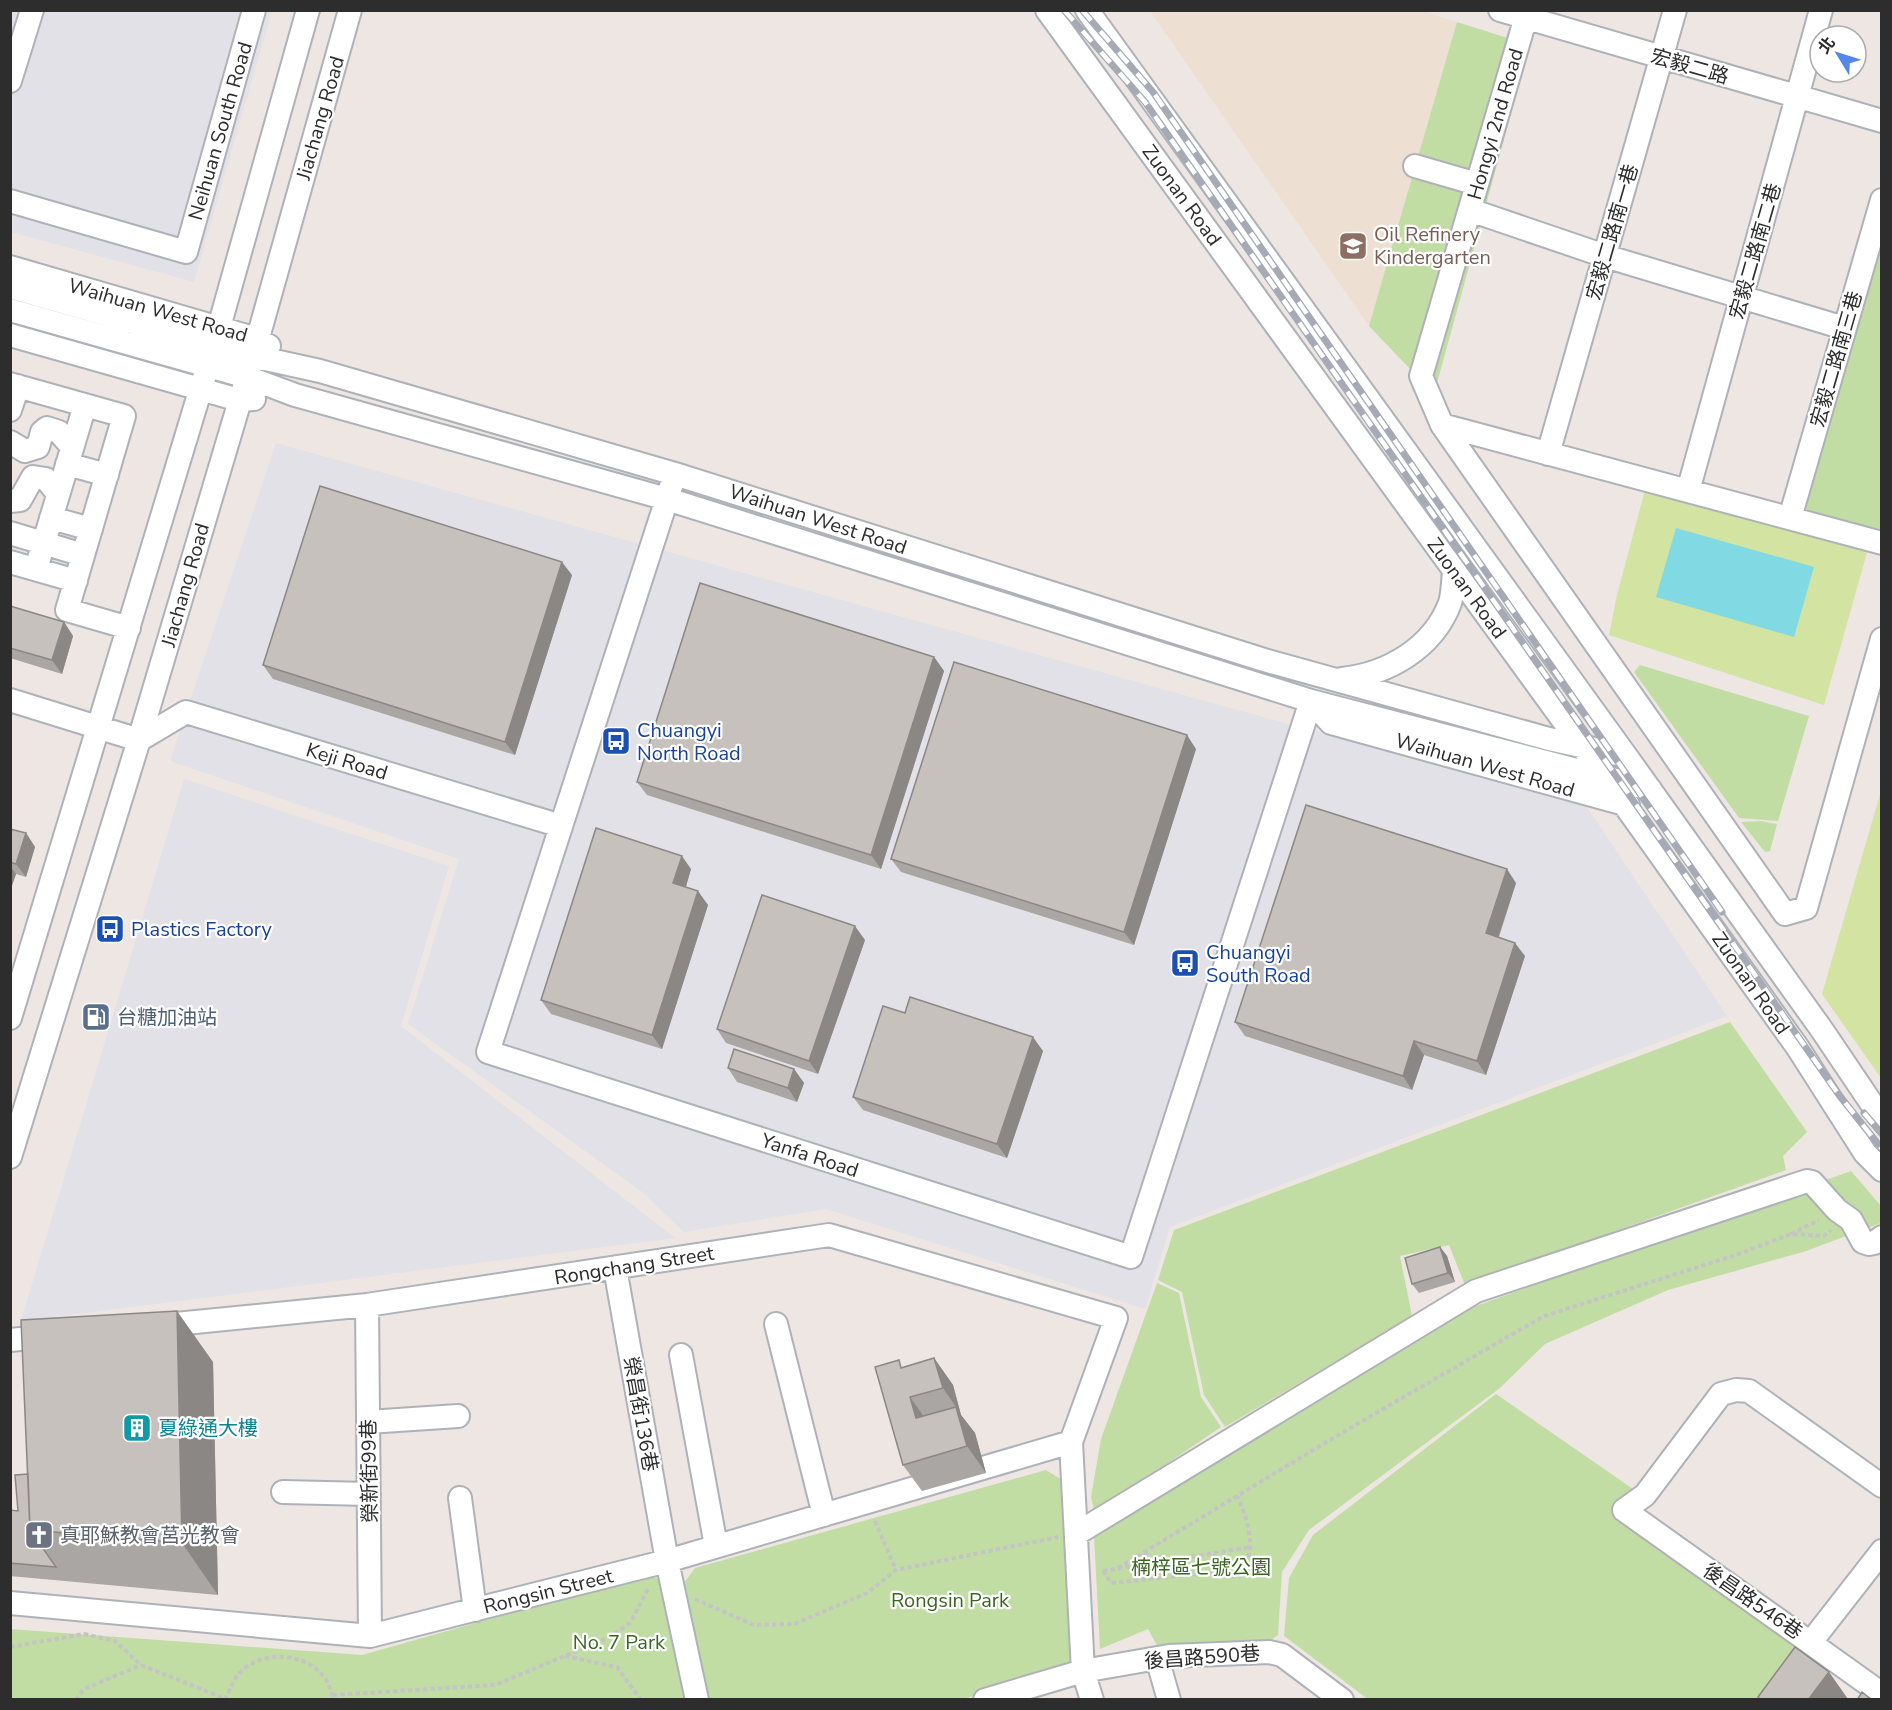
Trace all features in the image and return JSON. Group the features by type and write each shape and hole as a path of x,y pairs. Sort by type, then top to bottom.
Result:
{"street":[{"path":"10,81 32,10"},
{"name":"Neihuan South Road","path":"10,201 186,252 254,10"},
{"name":"Jiachang Road","path":"10,1018 201,389 308,10"},
{"name":"Jiachang Road","path":"10,1157 139,740 252,357 350,10"},
{"name":"Zuonan Road","path":"1047,10 1624,804 1798,1048 1865,1154 1881,1170"},
{"name":"Zuonan Road","path":"1087,10 1650,789 1822,1030 1881,1119"},
{"name":"宏毅二路","path":"1500,10 1528,14 1661,58 1881,121"},
{"name":"宏毅二路南一巷","path":"1548,454 1675,10"},
{"name":"宏毅二路南二巷","path":"1688,491 1821,10"},
{"name":"Hongyi 2nd Road","path":"1442,426 1421,376 1528,14"},
{"path":"1415,166 1477,184"},
{"name":"宏毅二路南三巷","path":"1790,518 1881,200"},
{"path":"1470,210 1605,256 1845,328"},
{"name":"Waihuan West Road","path":"10,267 213,346 252,357 295,395"},
{"name":"Waihuan West Road","path":"10,287 252,357 300,366 675,474 1253,657 1550,740 1626,756"},
{"name":"Waihuan West Road","path":"10,310 213,346"},
{"name":"Waihuan West Road","path":"10,335 239,400 295,395 667,499 1311,701 1650,789"},
{"path":"10,410 14,385 124,416 67,610 129,628"},
{"path":"36,569 85,405"},
{"path":"1442,426 1881,543"},
{"path":"1442,426 1785,914 1806,908 1881,639"},
{"path":"10,442 25,451 38,447 42,432 47,428 59,432 70,456 107,475"},
{"path":"561,826 675,474"},
{"path":"10,501 20,500 33,477 46,479 58,494"},
{"path":"51,518 91,529"},
{"path":"10,533 83,555"},
{"path":"10,562 76,581"},
{"name":"Waihuan West Road","path":"1333,680 1362,677 1389,666 1407,657 1430,637 1451,601 1454,570"},
{"path":"10,700 139,740"},
{"name":"Waihuan West Road","path":"1311,701 1331,723 1667,815"},
{"name":"Yanfa Road","path":"561,826 488,1052 1131,1257 1311,701"},
{"name":"Keji Road","path":"139,740 186,712 561,826"},
{"path":"1076,1534 1476,1291 1807,1181 1812,1182 1837,1210 1851,1220 1863,1242 1874,1243 1881,1237"},
{"name":"Rongchang Street","path":"129,1329 367,1305 829,1235 1116,1318 1071,1442"},
{"name":"榮昌街136巷","path":"615,1268 667,1561 697,1700"},
{"name":"榮新街99巷","path":"367,1305 370,1636"},
{"path":"776,1324 824,1515"},
{"path":"10,1340 70,1334"},
{"path":"681,1355 716,1546"},
{"name":"後昌路546巷","path":"1867,1692 1811,1642 1624,1510 1645,1495 1721,1394 1736,1390 1749,1391 1881,1486"},
{"path":"368,1422 458,1416"},
{"path":"1071,1442 1083,1671 1092,1700"},
{"name":"Rongsin Street","path":"10,1603 370,1636 667,1561 1071,1442"},
{"path":"283,1492 369,1494"},
{"path":"460,1498 475,1610"},
{"path":"1811,1642 1881,1551"},
{"name":"後昌路590巷","path":"985,1700 1029,1693 1083,1671 1156,1658 1269,1652 1282,1655 1342,1700"},
{"path":"1156,1658 1169,1700"}],"path":[{"path":"1118,1568 1333,1438 1544,1316 1736,1255 1824,1219"},
{"path":"1791,1234 1824,1236 1832,1229 1830,1223"},
{"path":"1103,1571 1111,1583 1208,1573 1239,1576 1250,1559 1251,1547 1246,1516 1237,1497"},
{"path":"867,1502 896,1570"},
{"path":"10,1647 84,1634 115,1641 141,1665 225,1699 232,1683 243,1669 258,1660 276,1656 295,1657 311,1665 325,1678 333,1697 495,1685 610,1637 630,1623 650,1585 673,1589 754,1625 794,1624 867,1593 896,1570 1076,1534"},
{"path":"1078,1575 1251,1547"},
{"path":"1143,1553 1159,1562"},
{"path":"1156,1578 1159,1562"},
{"path":"564,1656 617,1667 641,1700"},
{"path":"76,1700 84,1689 141,1665"}],"shaded area":[{"name":"Oil Refinery Kindergarten","path":"1419,10 1457,22 1369,326 1150,11"},
{"path":"10,11 272,11 194,282 11,232"},
{"path":"276,443 1587,807 1727,1016 1170,1227 1145,1309 826,1209 684,1232 641,1191 408,1024 459,859 170,761"},
{"path":"184,779 449,866 401,1026 675,1238 21,1321"}],"green space":[{"path":"1457,22 1530,45 1434,394 1369,326"},
{"path":"1881,239 1881,533 1804,512"},
{"path":"1645,490 1868,549 1824,705 1609,635 1617,595"},
{"path":"1640,665 1809,716 1778,821 1739,818 1634,672"},
{"path":"1881,791 1881,1078 1822,994"},
{"path":"1760,821 1777,824 1770,851 1765,852 1741,822"},
{"path":"1730,1022 1807,1132 1783,1156 1786,1170 1465,1285 1449,1245 1400,1256 1412,1316 1225,1427 1204,1395 1182,1292 1158,1280 1174,1230"},
{"name":"楠梓區七號公園","path":"1851,1171 1881,1206 1881,1223 1806,1251 1668,1290 1545,1344 1500,1388 1309,1530 1282,1572 1278,1635 1261,1647 1160,1651 1148,1629 1100,1649 1094,1536 1473,1307"},
{"path":"1157,1283 1179,1293 1201,1397 1221,1427 1100,1509 1094,1510 1091,1497 1101,1439"},
{"path":"1496,1394 1633,1489 1611,1511 1811,1654 1777,1699 1369,1700 1284,1636 1289,1578 1313,1535"},
{"name":"Rongsin Park","path":"1046,1470 1065,1482 1075,1653 1066,1668 963,1699 708,1699 684,1583 695,1568"},
{"name":"No. 7 Park","path":"646,1575 664,1580 691,1699 11,1699 10,1629 362,1655"}],"water":[{"path":"1676,528 1814,567 1794,637 1656,597"}],"building":[{"path":"320,486 562,562 505,742 263,665"},
{"path":"700,583 934,657 871,855 637,782"},
{"path":"10,606 64,622 52,660 10,648"},
{"path":"954,662 1187,735 1124,932 891,859"},
{"path":"1306,805 1507,869 1486,933 1515,943 1477,1061 1414,1041 1403,1076 1235,1022"},
{"path":"596,828 682,856 673,883 698,891 652,1035 541,1000"},
{"path":"10,829 26,833 16,864 10,862"},
{"path":"762,895 855,926 809,1061 717,1029"},
{"path":"910,997 1033,1037 997,1144 853,1097 883,1006 905,1013"},
{"path":"734,1049 794,1069 788,1088 728,1068"},
{"path":"1440,1247 1448,1273 1412,1284 1405,1258"},
{"path":"177,1311 182,1543 30,1530 21,1320"},
{"path":"934,1358 943,1388 910,1397 916,1418 956,1407 967,1446 903,1465 875,1367 899,1360 901,1368"},
{"path":"28,1474 30,1530 56,1567 10,1563 10,1510 18,1511 15,1475"},
{"path":"1795,1647 1829,1672 1808,1700 1761,1700 1758,1697"},
{"path":"1862,1692 1872,1700 1857,1700"}],"railway":[{"path":"1064,10 1145,102 1839,1095 1882,1149"},
{"path":"1082,10 1153,92 1722,912"},
{"path":"1864,1113 1882,1134"}],"place":[{"name":"Oil Refinery Kindergarten","path":"1353,246"},
{"name":"Chuangyi North Road","path":"616,741"},
{"name":"Plastics Factory","path":"110,929"},
{"name":"Chuangyi South Road","path":"1185,963"},
{"name":"台糖加油站","path":"96,1017"},
{"name":"夏綠通大樓","path":"137,1428"},
{"name":"真耶穌教會莒光教會","path":"39,1535"}]}
